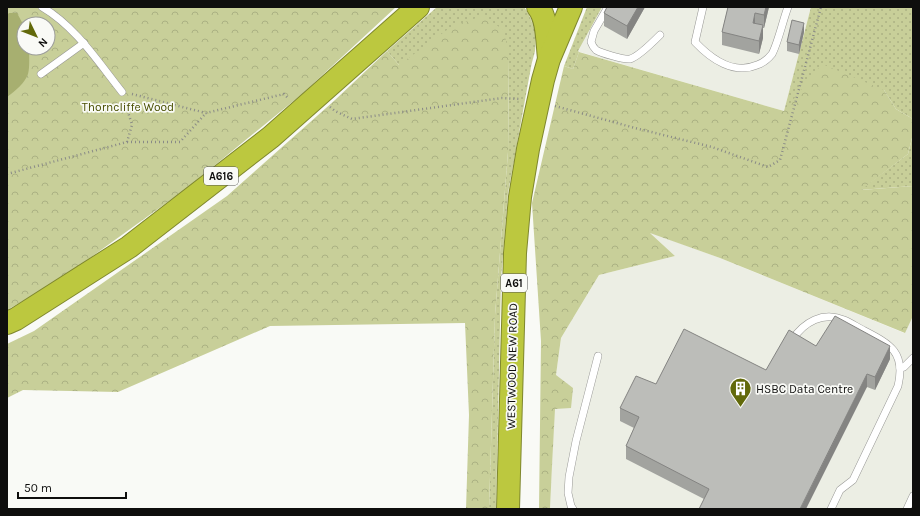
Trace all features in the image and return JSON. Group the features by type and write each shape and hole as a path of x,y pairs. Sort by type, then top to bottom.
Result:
{"highway":[{"name":"A616","path":"7,323 16,319 128,247 271,137 418,7"},
{"name":"WESTWOOD NEW ROAD","path":"538,7 541,11 546,27 549,59"},
{"name":"WESTWOOD NEW ROAD","path":"508,509 515,253 520,197 528,149 543,80 549,59 571,7"}],"lane":[{"path":"42,7 54,14 84,43 122,92"},
{"path":"608,7 594,31 591,42 593,47 597,50 612,56 630,59 660,35"},
{"path":"703,7 695,42 715,59 726,65 740,68 750,68 763,63 771,54 788,7"},
{"path":"41,74 84,43"},
{"path":"792,340 796,333 807,324 818,318 832,318 843,320 883,341 891,347 898,358 900,368 898,386 853,480 840,490 831,509"},
{"path":"573,509 568,493 569,477 576,441 598,356"},
{"path":"900,368 904,367 913,358"},
{"path":"907,509 913,496"}],"path":[{"path":"318,96 335,111 352,119 502,98 515,98 538,102 712,147 768,167 780,160 821,7"},
{"path":"122,92 206,113 284,94"},
{"path":"122,92 132,125 127,142"},
{"path":"7,174 127,142 180,142 206,113"}],"shaded area":[{"path":"587,7 811,7 784,111 580,52 573,69"},
{"path":"9,13 17,13 19,16 16,16 16,56 29,56 29,65 28,74 25,81 7,97 7,15"},
{"path":"649,232 720,258 904,333 913,316 913,509 550,509 556,375 561,338 599,275 675,256"}],"green space":[{"name":"Thorncliffe Wood","path":"7,7 396,7 302,94 187,188 58,281 7,310"},
{"path":"437,7 524,7 530,17 535,34 535,51 531,65 508,193 501,279 496,509 489,509 495,315 508,152 509,58 399,65 387,51"},
{"path":"587,7 602,7 578,51 579,52 573,69 564,66"},
{"path":"811,7 913,7 913,119 896,109 884,90 784,111"},
{"path":"482,16 504,30 509,57 508,152 495,315 489,509 466,509 469,415 465,323 270,326 118,392 23,390 7,398 7,344 34,331 227,196 335,100 387,51 399,65 451,27"},
{"path":"579,52 784,111 822,64 884,90 896,109 913,119 913,134 908,154 861,190 913,186 913,316 905,333 720,258 650,233 675,256 599,275 561,338 556,375 573,388 571,408 555,409 550,509 539,509 541,341 532,203 564,66 573,69"},
{"path":"913,134 913,186 860,190 908,154"}],"building":[{"path":"607,7 638,7 627,26 604,13"},
{"path":"728,7 766,7 764,15 755,13 753,23 763,25 759,41 722,32"},
{"path":"792,20 804,23 799,45 787,42"},
{"name":"HSBC Data Centre","path":"835,316 890,346 875,377 867,374 800,509 699,509 709,489 626,446 639,417 620,408 636,376 656,384 684,329 766,370 789,330 816,346"}],"place":[{"name":"HSBC Data Centre","path":"741,408"}]}
